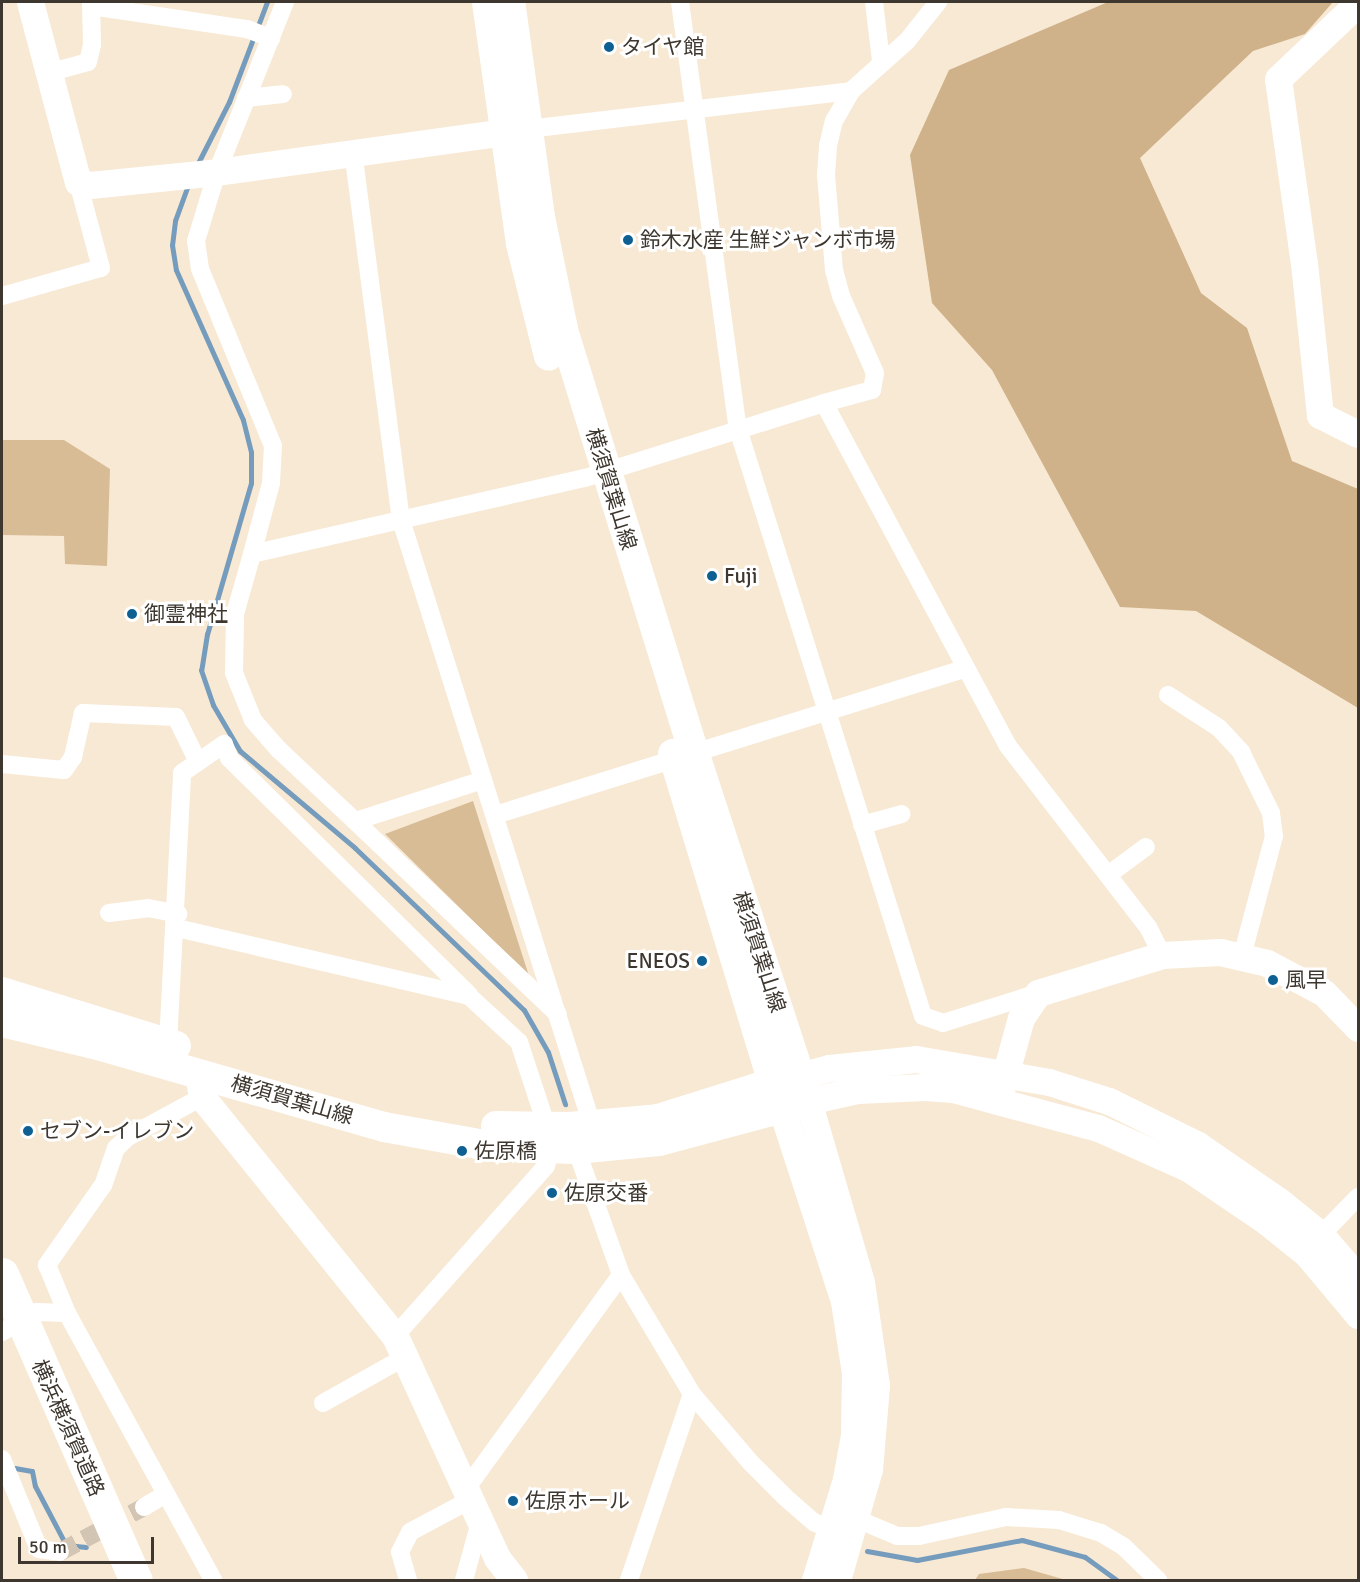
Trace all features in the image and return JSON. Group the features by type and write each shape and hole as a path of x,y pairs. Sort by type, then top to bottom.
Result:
{"highway":[{"name":"横浜横須賀道路","path":"2,1274 136,1581"},
{"name":"横浜横須賀道路","path":"2,1303 123,1581"}],"main road":[{"name":"横須賀葉山線","path":"2,992 405,1112 469,1124 567,1135 659,1141 791,1092 595,475 487,2"},
{"name":"横須賀葉山線","path":"510,2 516,130"},
{"name":"横須賀葉山線","path":"2,1022 200,1085 412,1134 490,1146 567,1135"}],"street":[{"path":"2,296 101,268 30,2"},
{"path":"285,2 268,37 198,224 196,257 273,447 271,483 235,614 232,655 237,688 264,734 558,1014"},
{"path":"680,2 738,429 825,712 923,1016 943,1023 1162,955 1200,951 1242,956 1303,979 1324,993 1359,1028"},
{"path":"874,2 881,62"},
{"path":"252,554 595,475 738,429 872,390 875,373 841,296 834,270 828,198 828,146 834,121 851,91 906,41 938,2"},
{"path":"48,73 88,62 92,45 91,4 247,29 268,37"},
{"path":"1358,8 1278,79 1304,263 1320,415 1359,434"},
{"path":"78,182 90,185 217,172 353,151 516,130 695,112 851,91"},
{"path":"246,98 284,94"},
{"path":"323,1403 400,1347 541,1175 567,1135 558,1014 401,520 353,151"},
{"path":"824,403 1008,746 1148,927 1162,955"},
{"path":"495,815 966,668"},
{"path":"1168,695 1219,728 1241,752 1271,813 1274,836 1242,956"},
{"path":"2,764 64,770 73,757 82,713 176,717 198,762"},
{"path":"168,1043 177,921 182,773 224,744 229,758 469,996 519,1042 567,1135 621,1275 692,1394 751,1463 814,1522 897,1536 919,1536 1006,1517 1059,1520 1101,1533 1124,1546 1158,1581"},
{"path":"355,821 483,780"},
{"path":"862,825 902,814"},
{"path":"1108,875 1146,847"},
{"path":"110,913 148,909 177,921 469,996"},
{"path":"998,1100 1021,1018 1038,993"},
{"path":"791,1092 861,1064 916,1059 1049,1082 1109,1101 1198,1145 1321,1235 1359,1278"},
{"path":"213,1581 164,1495 67,1313 47,1266 103,1185 116,1148 200,1085 400,1347 497,1558 514,1581"},
{"path":"791,1092 925,1087 998,1100 1098,1128 1188,1168 1306,1254 1359,1315"},
{"path":"791,1092 844,1301 855,1373 854,1435 846,1529 837,1581"},
{"path":"1321,1235 1359,1197"},
{"path":"464,1581 472,1504 621,1275"},
{"path":"2,1332 36,1312 67,1313"},
{"path":"629,1581 692,1394"},
{"path":"2,1459 39,1550 60,1552"},
{"path":"144,1507 164,1495"},
{"path":"408,1581 400,1552 410,1532 472,1504"},
{"path":"815,1581 846,1529"}],"shaded area":[{"path":"1108,2 1333,2 1305,34 1253,51 1140,158 1201,293 1247,328 1292,461 1358,489 1358,708 1196,611 1120,607 992,370 932,303 910,155 949,70"},
{"path":"2,440 64,440 110,469 107,566 65,564 64,536 2,535"},
{"path":"473,801 529,976 385,834"},
{"path":"1024,1568 1066,1580 975,1580 979,1574"}],"waterway":[{"path":"197,165 229,102 267,2"},
{"path":"188,185 175,221 172,245 176,270 243,420 251,452 251,483 207,634 201,670 213,705 240,751 355,848 524,1010 548,1052 565,1104"},
{"path":"9,1467 32,1471 35,1486 66,1545 86,1547"},
{"path":"867,1551 917,1560 1022,1540 1085,1557 1117,1580"}],"tunnel":[{"path":"60,1552 144,1507"}],"place":[{"name":"タイヤ館","path":"609,47"},
{"name":"鈴木水産 生鮮ジャンボ市場","path":"628,240"},
{"name":"Fuji","path":"712,576"},
{"name":"御霊神社","path":"132,614"},
{"name":"ENEOS","path":"702,961"},
{"name":"風早","path":"1273,980"},
{"name":"セブン-イレブン","path":"28,1131"},
{"name":"佐原橋","path":"462,1151"},
{"name":"佐原交番","path":"552,1193"},
{"name":"佐原ホール","path":"513,1501"}]}
